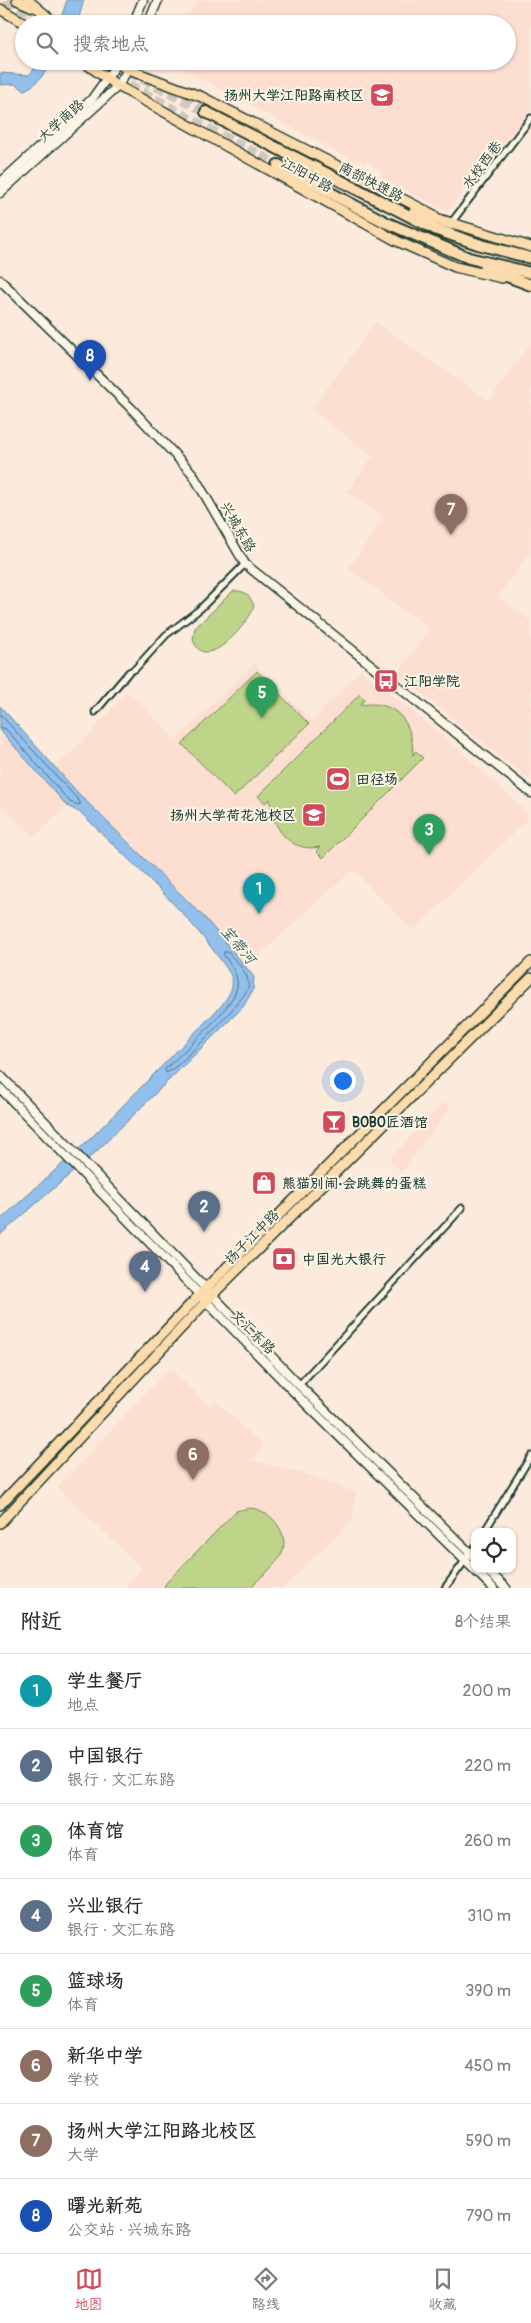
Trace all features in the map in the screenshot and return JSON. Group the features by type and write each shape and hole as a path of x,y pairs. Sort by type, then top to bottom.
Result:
{"highway":[{"name":"南部快速路","path":"206,112 437,230 481,245 531,258"},
{"path":"296,159 322,168 410,211 451,224"},
{"name":"南部快速路","path":"278,165 386,223 469,258 531,273"},
{"path":"386,223 412,239 531,285"}],"main road":[{"path":"18,0 38,9"},
{"path":"28,0 45,15"},
{"path":"137,15 143,0"},
{"path":"152,15 158,0"},
{"path":"0,9 15,18"},
{"name":"江阳中路","path":"96,70 118,86 397,241 454,267 531,285"},
{"name":"大学南路","path":"0,183 92,100 112,70"},
{"name":"大学南路","path":"0,193 118,86 128,70"},
{"name":"江阳中路","path":"140,70 202,97 451,224 531,246"},
{"name":"兴城东路","path":"0,280 131,408 192,473 245,564 531,793"},
{"name":"扬子江中路","path":"0,1505 199,1295 531,962"},
{"name":"扬子江中路","path":"0,1523 212,1295 531,978"},
{"name":"文汇东路","path":"0,1075 299,1385 471,1551"},
{"name":"文汇东路","path":"0,1088 206,1303 493,1588"},
{"path":"490,1573 506,1588"}],"street":[{"name":"水校西巷","path":"451,224 531,118"},
{"path":"95,712 129,672 135,669 166,635 200,608 245,564"},
{"path":"299,1385 462,1208"},
{"path":"486,1528 531,1456"},
{"path":"445,1588 471,1556"}],"shaded area":[{"name":"扬州大学江阳路南校区","path":"199,0 531,0 531,112 447,212 379,176 382,172 367,161 365,164 359,159 356,162 185,70 516,70 516,15 188,15"},
{"path":"376,322 489,401 531,342 531,552 498,597 531,621 531,781 397,674 430,629 348,569 384,518 347,491 373,456 311,410"},
{"name":"扬州大学荷花池校区","path":"254,663 312,721 360,670 447,739 527,812 528,819 413,931 353,870 246,967 206,919 80,795 34,837 0,805 0,730 44,779 90,734 127,691 176,740"},
{"path":"444,1102 450,1108 402,1172 389,1159"},
{"path":"170,1368 209,1406 215,1400 264,1446 251,1460 301,1473 356,1492 353,1520 283,1588 124,1588 142,1568 57,1487"}],"green space":[{"path":"233,591 241,591 249,596 254,606 251,614 226,643 207,652 199,649 193,639 195,628"},
{"path":"257,671 309,724 234,797 182,744"},
{"name":"田径场","path":"360,694 365,699 360,705 372,704 383,706 392,709 400,715 410,732 413,755 416,751 423,758 323,858 316,851 320,847 309,848 299,846 284,836 274,819 270,799 265,803 258,796"},
{"path":"250,1508 265,1513 272,1518 278,1525 284,1541 280,1557 250,1588 164,1588 166,1583 236,1511"}],"water":[{"path":"67,0 84,0 80,15 62,15"},
{"path":"33,70 46,70 33,85 24,90 15,84 0,85 0,73 29,75"},
{"path":"0,706 80,795 206,919 254,977 253,990 243,1007 96,1152 0,1235 0,1220 92,1137 221,1006 229,994 232,981 229,972 213,950 178,909 81,813 67,806 0,730"}],"tunnel":[{"path":"6,0 24,15"},
{"path":"104,70 188,118 278,165"},
{"path":"129,72 206,112"}],"place":[{"name":"扬州大学江阳路南校区","path":"382,95"},
{"name":"曙光新苑","path":"90,381"},
{"name":"扬州大学江阳路北校区","path":"451,535"},
{"name":"江阳学院","path":"386,681"},
{"name":"篮球场","path":"262,718"},
{"name":"田径场","path":"338,779"},
{"name":"扬州大学荷花池校区","path":"314,815"},
{"name":"体育馆","path":"429,855"},
{"name":"学生餐厅","path":"259,914"},
{"name":"BOBO匠酒馆","path":"334,1122"},
{"name":"熊猫别闹·会跳舞的蛋糕","path":"264,1183"},
{"name":"中国银行","path":"204,1232"},
{"name":"中国光大银行","path":"284,1259"},
{"name":"兴业银行","path":"145,1292"},
{"name":"新华中学","path":"193,1480"}],"water label":[{"name":"宝带河","path":"238,945"}]}
